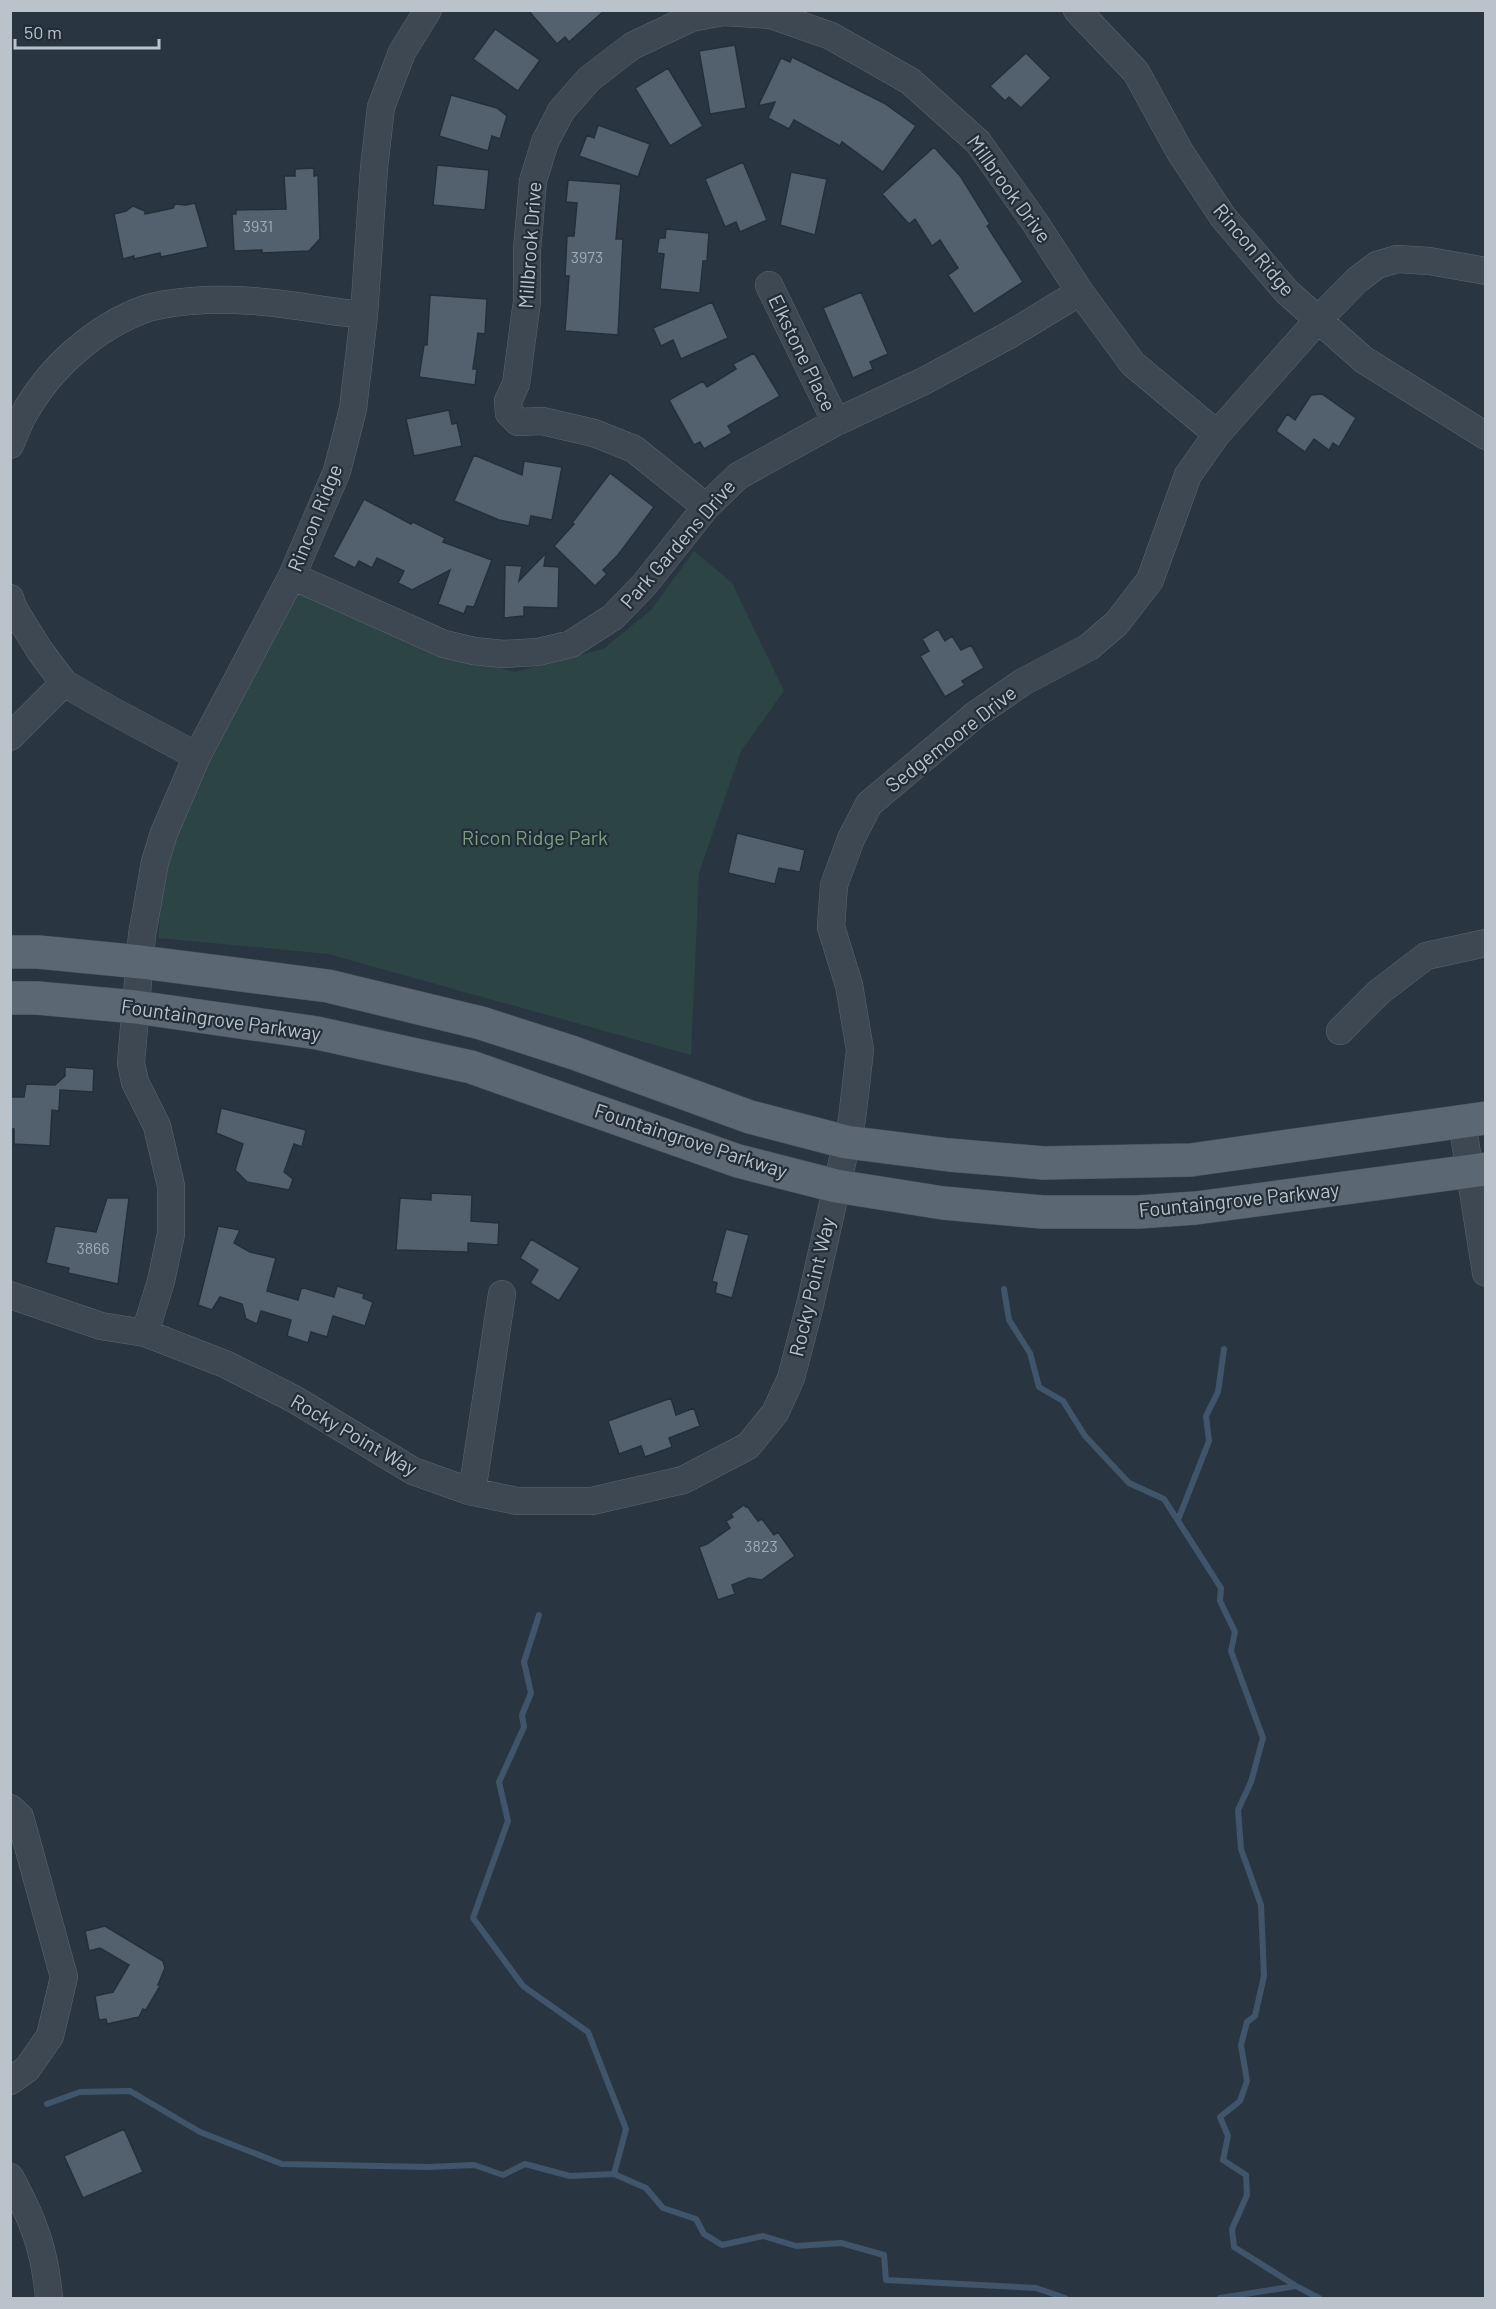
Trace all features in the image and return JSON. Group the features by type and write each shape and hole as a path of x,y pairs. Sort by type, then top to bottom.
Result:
{"main road":[{"name":"Fountaingrove Parkway","path":"10,952 38,952 141,962 328,986 481,1023 574,1053 750,1118 846,1142 949,1155 1044,1163 1191,1160 1474,1120"},
{"name":"Fountaingrove Parkway","path":"10,998 37,998 136,1007 317,1033 471,1067 738,1161 836,1186 943,1203 1042,1212 1137,1212 1196,1208 1477,1170"}],"street":[{"name":"Rincon Ridge","path":"145,1333 161,1281 171,1234 171,1186 158,1126 135,1082 131,1063 143,926 155,862 173,809 197,756 292,576 336,471 353,409 364,315 374,168 381,107 402,52 428,10"},
{"name":"Rincon Ridge","path":"1077,10 1136,72 1180,152 1223,217 1287,292 1364,360 1485,436"},
{"name":"Millbrook Drive","path":"706,507 634,449 594,433 573,428 542,421 518,422 509,413 507,400 516,384 527,301 527,250 532,181 545,142 561,111 589,79 632,46 691,18 723,12 771,15 831,36 910,81 978,142 1036,224 1080,292 1133,364 1217,434"},
{"name":"Sedgemoore Drive","path":"836,1186 852,1119 860,1050 849,985 831,927 834,885 851,839 869,804 975,715 1023,682 1089,647 1117,623 1149,580 1188,475 1217,434 1318,320 1357,280 1377,266 1397,259 1429,261 1485,271"},
{"name":"Elkstone Place","path":"769,285 836,422"},
{"name":"Park Gardens Drive","path":"292,576 444,644 493,653 538,652 571,644 613,617 644,585 706,507 738,476 836,422 924,381 1009,335 1080,292"},
{"path":"10,446 22,417 65,362 103,329 146,309 175,303 236,300 364,315"},
{"path":"10,598 14,609 40,651 64,683 197,756"},
{"path":"10,737 64,683"},
{"path":"1340,1031 1403,972 1426,957 1485,943"},
{"path":"1474,1120 1485,1273"},
{"name":"Rocky Point Way","path":"10,1294 101,1326 145,1333 225,1364 284,1394 413,1471 472,1492 517,1501 592,1501 683,1480 748,1446 775,1413 791,1378 810,1305 836,1186"},
{"path":"472,1492 502,1294"},
{"path":"10,1808 20,1817 64,1977 50,2036 27,2069 10,2081"},
{"path":"10,2176 30,2214 43,2249 49,2298"}],"green space":[{"name":"Ricon Ridge Park","path":"694,551 732,583 784,691 741,751 699,873 691,1055 328,954 158,938 163,881 181,815 298,587 422,648 515,672 603,649 651,610"}],"building":[{"path":"528,10 605,10 569,42 565,37 557,44"},
{"path":"495,29 540,60 518,91 473,59"},
{"path":"735,45 746,108 710,114 699,51"},
{"path":"1026,53 1051,78 1021,108 1009,97 1005,101 990,86"},
{"path":"792,57 884,103 916,126 883,172 842,142 840,146 794,120 789,129 768,118 775,102 758,106 781,58 790,62"},
{"path":"668,68 703,126 670,146 635,88"},
{"path":"451,95 497,108 507,116 500,139 492,136 488,151 439,136"},
{"path":"598,125 650,144 638,177 579,156 587,135 594,138"},
{"path":"934,147 961,177 990,224 987,226 1023,282 974,314 948,275 958,268 940,240 932,246 915,219 909,224 882,194"},
{"path":"743,162 767,220 740,232 736,222 725,227 705,179"},
{"path":"437,165 489,170 485,210 433,205"},
{"path":"314,168 314,176 318,175 320,239 309,251 262,253 262,250 234,251 232,214 236,214 236,210 286,209 284,176 295,176 295,169"},
{"path":"791,172 827,179 815,235 780,225"},
{"path":"568,180 621,184 616,239 623,239 618,335 565,331 569,276 565,276 567,236 574,236 577,203 566,202"},
{"path":"195,203 208,247 161,257 160,253 123,259 114,214 126,211 133,206 145,211 145,214 173,208 175,204"},
{"path":"666,229 709,233 707,261 703,261 700,293 660,289 664,254 657,253 659,238 665,238"},
{"path":"861,292 888,354 870,362 873,369 853,378 823,308"},
{"path":"430,295 487,299 485,334 478,333 473,369 477,369 475,385 419,377 424,345 427,345"},
{"path":"712,302 728,338 681,359 673,340 661,346 653,328"},
{"path":"754,353 780,396 728,426 732,433 704,449 700,442 694,445 669,400 703,381 707,387 736,369 733,364"},
{"path":"1322,394 1356,418 1339,447 1333,443 1329,450 1314,439 1305,452 1276,431 1287,414 1295,420 1311,395"},
{"path":"449,410 452,424 457,423 462,446 414,456 406,419"},
{"path":"474,455 522,475 524,461 562,467 552,520 531,516 529,526 499,520 454,501"},
{"path":"610,473 654,507 618,555 603,570 607,574 595,586 554,546 574,524 572,523"},
{"path":"364,499 411,524 413,522 445,538 443,542 492,560 474,607 467,606 464,614 438,604 450,570 412,590 398,583 404,571 377,558 372,568 359,561 355,568 333,557"},
{"path":"546,553 544,566 559,567 558,608 524,607 524,616 504,618 505,565 522,566 519,581"},
{"path":"938,629 945,641 952,636 961,650 971,645 984,668 962,681 965,685 945,697 920,656 929,651 922,639"},
{"path":"737,833 805,850 800,872 779,868 775,884 728,873"},
{"path":"65,1067 94,1069 93,1092 60,1090 59,1111 52,1110 50,1146 14,1144 14,1129 10,1129 11,1097 24,1097 26,1084 55,1085 65,1076"},
{"path":"221,1108 306,1130 302,1147 294,1144 284,1172 293,1179 289,1190 247,1182 235,1170 243,1144 216,1133"},
{"path":"431,1193 472,1195 471,1221 499,1223 498,1245 468,1243 468,1252 396,1250 400,1198 431,1200"},
{"path":"107,1198 129,1198 118,1284 68,1273 69,1268 46,1263 55,1226 96,1232"},
{"path":"218,1226 240,1230 234,1243 250,1252 276,1258 267,1291 298,1300 301,1289 304,1288 334,1297 337,1286 364,1294 363,1298 373,1302 365,1326 333,1316 327,1337 311,1332 308,1343 287,1336 291,1320 261,1311 257,1324 246,1319 242,1304 220,1297 212,1310 198,1305"},
{"path":"726,1229 749,1235 732,1298 715,1293 717,1283 712,1281"},
{"path":"531,1239 580,1268 559,1301 530,1283 538,1270 520,1258"},
{"path":"671,1398 676,1415 694,1408 700,1426 669,1438 672,1447 645,1457 641,1446 619,1454 608,1421"},
{"path":"744,1505 758,1521 762,1519 774,1535 778,1532 795,1556 762,1580 749,1578 732,1585 735,1594 718,1600 699,1547 730,1528 726,1521 733,1517 731,1514"},
{"path":"105,1926 163,1961 165,1968 158,1985 160,1986 146,2010 143,2009 139,2017 107,2024 106,2019 99,2020 95,1996 113,1992 129,1965 100,1948 89,1951 85,1931"},
{"path":"124,2129 143,2172 83,2198 64,2156"}],"waterway":[{"path":"1004,1289 1009,1320 1030,1353 1039,1387 1063,1401 1085,1436 1129,1483 1164,1499 1221,1588 1220,1601 1235,1632 1231,1651 1263,1738 1251,1782 1238,1810 1241,1849 1261,1905 1264,1976 1255,2016 1247,2022 1241,2045 1247,2081 1240,2101 1220,2117 1228,2136 1223,2160 1246,2175 1247,2195 1232,2229 1234,2247 1319,2298"},
{"path":"1178,1520 1209,1441 1206,1416 1218,1392 1224,1349"},
{"path":"539,1615 524,1662 531,1693 522,1715 524,1727 499,1782 508,1821 473,1918 523,1986 588,2032 626,2129 614,2174 646,2188 663,2208 696,2219 704,2234 722,2245 763,2236 796,2246 841,2243 884,2255 886,2280 1036,2288 1065,2298"},
{"path":"47,2104 80,2092 130,2091 200,2132 282,2164 428,2167 474,2165 503,2175 525,2164 570,2176 614,2174"},
{"path":"1220,2298 1296,2286"}]}
